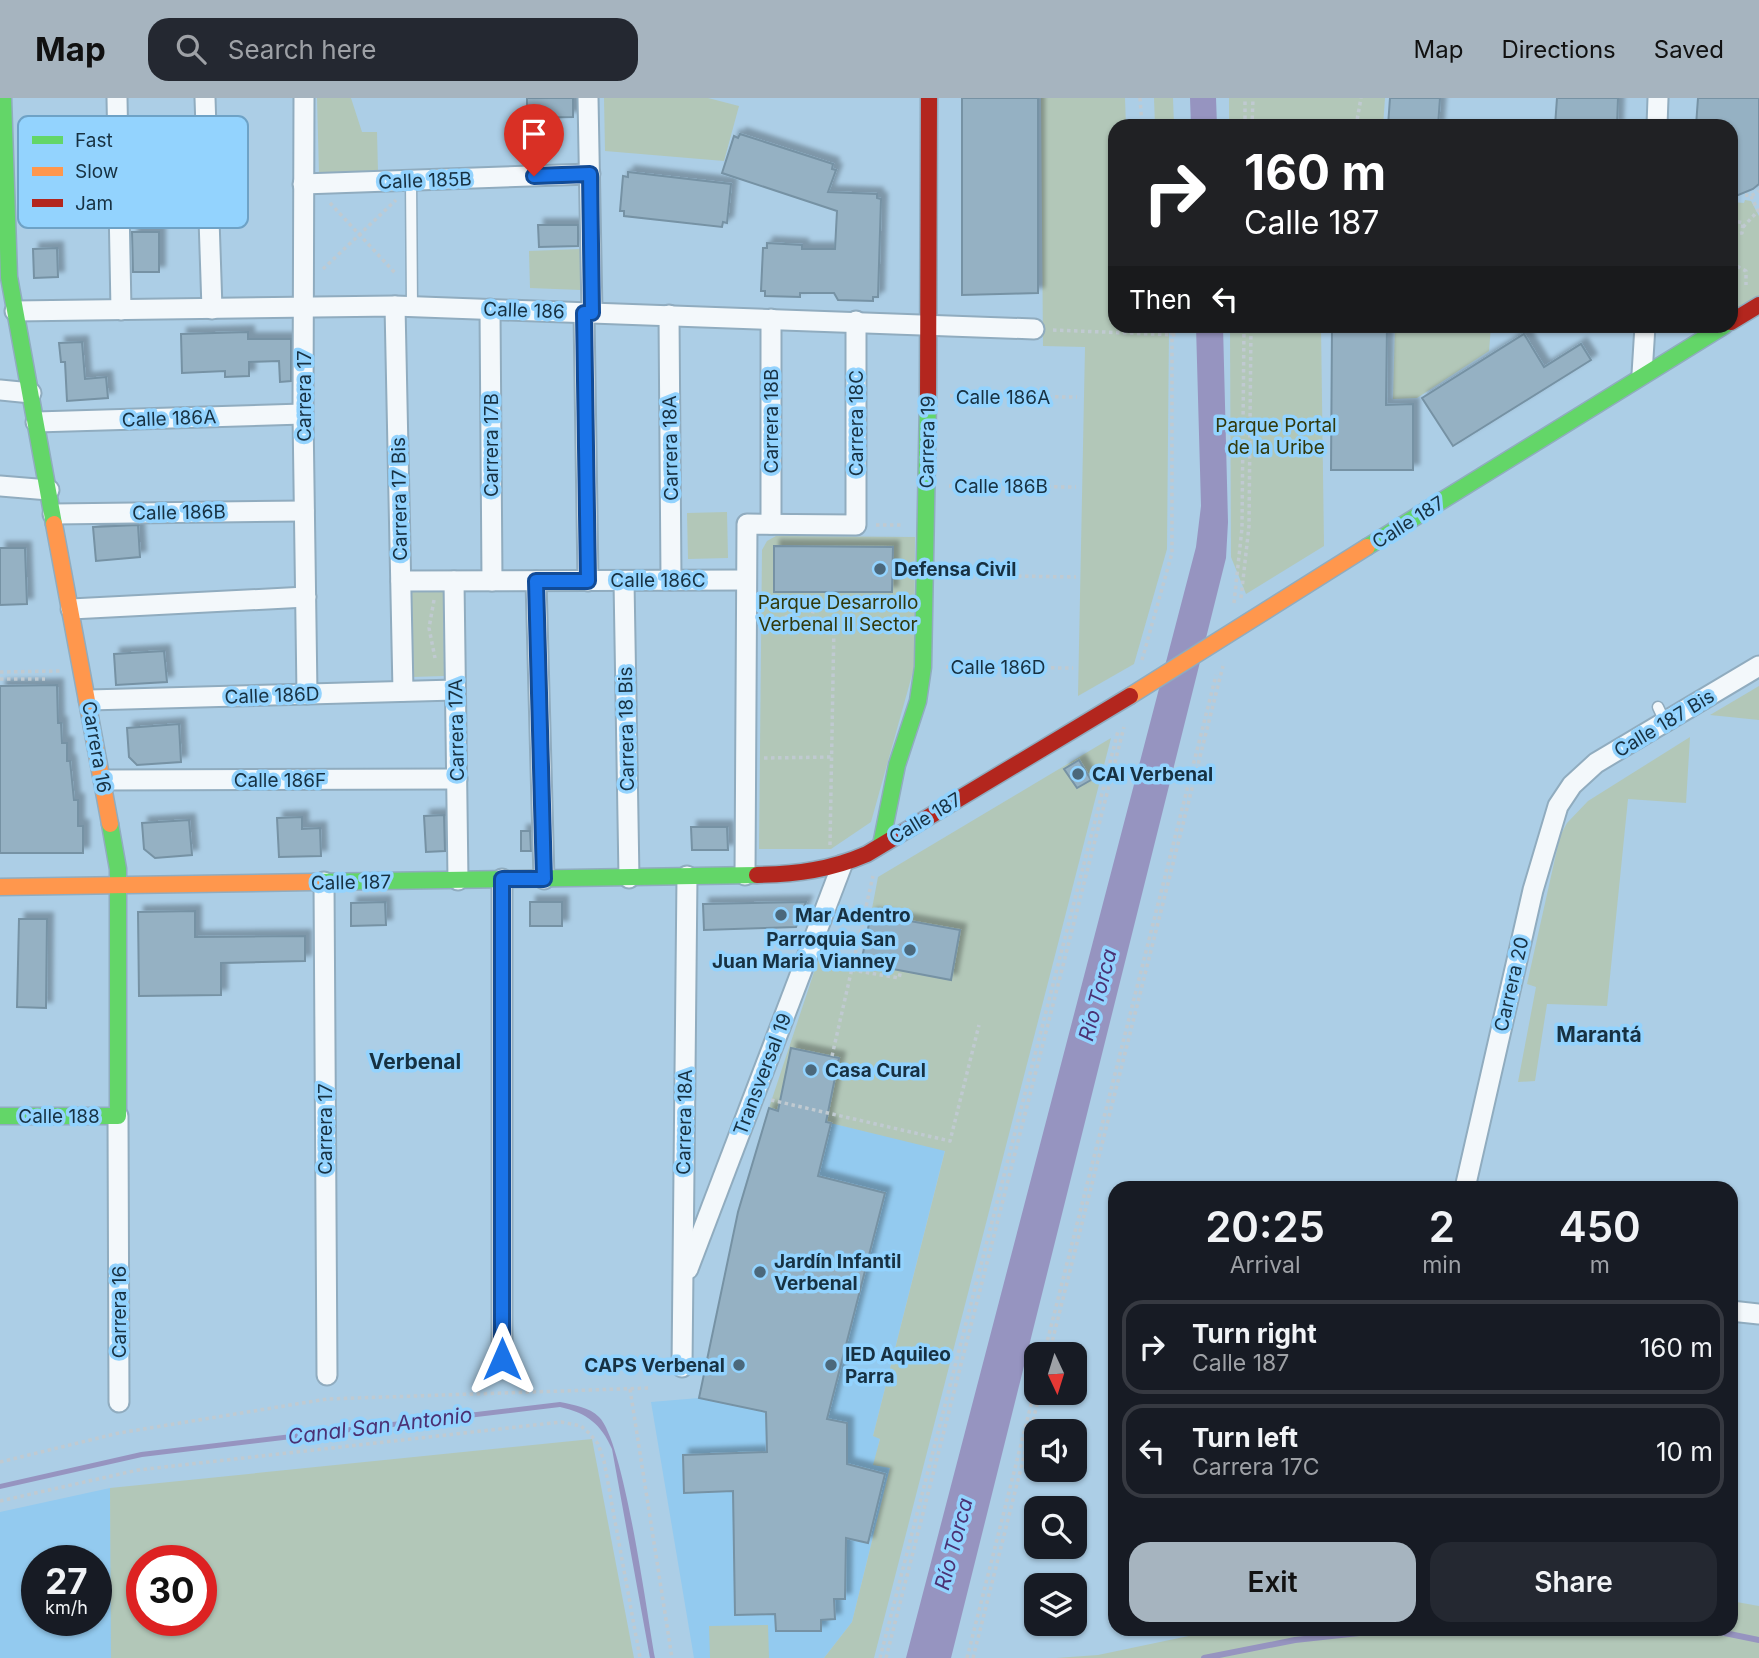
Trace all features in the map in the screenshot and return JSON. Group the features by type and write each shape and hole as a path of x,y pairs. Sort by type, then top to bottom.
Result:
{"street":[{"name":"Carrera 16","path":"4,98 5,276 15,311 104,780 118,887 119,1402"},
{"path":"117,98 117,116"},
{"path":"205,98 206,116"},
{"name":"Carrera 17","path":"304,98 307,184 303,414 307,694"},
{"path":"588,98 588,581"},
{"name":"Carrera 19","path":"881,845 894,782 918,701 923,667 930,324 929,98"},
{"path":"1657,119 1658,98"},
{"name":"Calle 185B","path":"307,184 411,184 590,174"},
{"path":"119,228 121,310"},
{"path":"209,228 212,309"},
{"name":"Calle 186","path":"15,311 304,307 406,301 490,309 1034,329"},
{"name":"Carrera 17 Bis","path":"403,691 401,581 406,301"},
{"path":"1738,318 1759,305"},
{"name":"Carrera 17B","path":"490,309 492,581"},
{"name":"Carrera 18A","path":"669,315 671,580"},
{"name":"Carrera 18B","path":"771,319 771,524"},
{"name":"Carrera 18C","path":"856,321 856,524"},
{"path":"1642,374 1645,333"},
{"name":"Calle 187","path":"0,887 806,874 836,860 881,845 1135,692 1642,374 1712,333"},
{"path":"0,390 31,393"},
{"name":"Calle 186A","path":"36,422 303,414"},
{"path":"0,486 49,490"},
{"name":"Calle 186B","path":"53,514 304,511"},
{"path":"745,875 747,524 856,524"},
{"name":"Carrera 18 Bis","path":"624,580 629,877"},
{"name":"Calle 186C","path":"401,581 746,580"},
{"name":"Carrera 17A","path":"454,581 458,880"},
{"path":"536,581 544,879"},
{"path":"71,609 306,597"},
{"name":"Calle 187 Bis","path":"1572,785 1596,763 1661,715 1759,666"},
{"name":"Calle 186D","path":"89,700 455,690"},
{"name":"Calle 186F","path":"104,780 457,779"},
{"path":"894,782 897,799 905,811 929,816"},
{"name":"Carrera 20","path":"1467,1181 1548,831 1558,806 1572,785"},
{"name":"Transversal 19","path":"682,1284 836,860"},
{"name":"Carrera 18A","path":"682,1367 687,876"},
{"path":"502,879 502,1359"},
{"name":"Carrera 17","path":"324,882 327,1375"},
{"name":"Calle 188","path":"0,1116 118,1116"},
{"path":"1738,1312 1759,1314"}],"lane":[{"path":"406,301 411,184"}],"path":[{"path":"1140,98 1142,119"},
{"path":"1245,98 1245,119"},
{"path":"1252,119 1253,98"},
{"path":"1357,119 1361,98"},
{"path":"307,184 360,235 406,301"},
{"path":"304,287 411,184"},
{"path":"1745,195 1751,196 1759,191"},
{"path":"1743,227 1758,211 1751,196"},
{"path":"1738,220 1743,227 1742,233 1738,234"},
{"path":"1738,267 1746,271 1748,278 1740,290"},
{"path":"1034,329 1108,332"},
{"path":"880,1658 1119,729 1135,692 1172,553 1175,335 1128,333"},
{"path":"1234,629 1242,527 1244,333"},
{"path":"1234,629 1249,526 1251,333"},
{"name":"Calle 186A","path":"928,396 1077,397"},
{"name":"Calle 186B","path":"926,486 1076,486"},
{"path":"856,524 926,525"},
{"path":"925,575 1076,577"},
{"path":"797,596 806,598 813,610 809,619 799,624 789,620 785,608 789,600 797,596"},
{"path":"746,623 924,622"},
{"path":"834,623 832,757 836,860"},
{"path":"1052,1342 1223,663"},
{"name":"Calle 186D","path":"923,667 1073,668"},
{"path":"0,671 69,671"},
{"path":"1047,1342 1216,675"},
{"path":"0,679 45,679"},
{"path":"886,1658 1125,725 1119,729"},
{"path":"745,758 832,757"},
{"path":"832,1056 874,867"},
{"path":"859,936 866,938"},
{"path":"852,970 899,978 901,970"},
{"path":"762,1098 950,1141 979,1026"},
{"path":"0,1462 119,1433 327,1399 649,1388"},
{"path":"630,1389 672,1658"},
{"path":"967,1658 1031,1405"},
{"path":"973,1658 1037,1405"},
{"path":"0,1501 138,1470 492,1428 561,1422 581,1426 598,1444 604,1461 640,1658"}],"shaded area":[{"name":"IED Aquileo Parra","path":"831,1123 945,1150 873,1436 880,1438 874,1464 890,1467 852,1622 824,1658 694,1658 651,1402 699,1398 760,1410"},
{"path":"110,1488 111,1545 21,1545 21,1636 112,1636 112,1658 0,1658 0,1512"}],"green space":[{"path":"317,98 351,98 362,132 377,132 378,172 319,174"},
{"path":"604,98 708,98 739,106 724,161 605,151"},
{"path":"1041,98 1125,98 1126,119 1108,119 1108,333 1169,333 1167,549 1134,664 1078,696 1085,347 1043,346"},
{"path":"1154,98 1173,98 1174,119 1155,119"},
{"path":"1229,98 1385,98 1384,119 1229,119"},
{"path":"1745,200 1751,201 1759,216 1759,297 1738,310 1738,203 1744,203"},
{"path":"581,249 581,290 530,288 529,251"},
{"name":"Parque Portal de la Uribe","path":"1230,333 1321,333 1324,546 1246,594 1231,557"},
{"path":"1395,333 1490,333 1489,351 1417,398 1393,399"},
{"path":"727,512 728,558 688,559 687,513"},
{"name":"Parque Desarrollo Verbenal II Sector","path":"776,536 915,537 914,668 871,822 831,849 759,849 762,550 767,541"},
{"path":"443,585 444,676 412,677 411,586"},
{"path":"1759,686 1759,720 1710,715"},
{"path":"1690,737 1686,803 1628,799 1607,1006 1547,1004 1535,1081 1518,1082 1536,987 1527,984 1560,836 1567,823 1588,801"},
{"path":"1111,738 874,1658 824,1658 852,1622 890,1468 873,1465 880,1439 873,1436 945,1151 769,1108 820,954 950,979 960,930 871,914 878,877","holes":["791,1048 838,1057 831,1093 784,1083"]},
{"path":"592,1439 634,1658 111,1658 110,1488"},
{"path":"1738,1602 1759,1606 1759,1658 1056,1658 1098,1655 1189,1636 1738,1636"},
{"path":"768,1625 769,1658 710,1658 709,1626"}],"water":[{"path":"1190,98 1216,98 1217,119 1191,119"},
{"name":"Río Torca","path":"1196,333 1223,333 1228,522 1226,558 1030,1342 1024,1342 1024,1366 951,1658 906,1658 1196,547 1201,506"},
{"name":"Canal San Antonio","path":"560,1402 591,1411 599,1417 608,1432 626,1492 655,1658 650,1658 612,1449 592,1421 560,1407 142,1457 0,1489 0,1484 141,1452"}],"building":[{"path":"527,98 573,98 573,117 527,118"},
{"path":"962,98 1038,98 1038,293 962,295"},
{"path":"1390,98 1440,98 1438,119 1388,119"},
{"path":"1557,98 1618,98 1617,119 1556,119"},
{"path":"1698,98 1759,98 1759,184 1738,195 1738,119 1696,119"},
{"path":"740,134 833,164 832,169 836,170 828,192 877,194 877,198 881,199 878,297 873,297 873,301 838,300 834,293 800,293 800,297 765,296 765,291 761,291 763,248 767,248 767,243 802,245 802,249 835,249 837,211 722,173 734,136 738,138"},
{"path":"628,172 731,184 727,223 723,222 722,227 624,216 624,211 620,211 623,176 628,177"},
{"path":"538,225 578,225 578,246 539,247"},
{"path":"132,232 159,232 159,272 133,272"},
{"path":"57,248 58,277 34,278 33,249"},
{"path":"248,332 248,339 291,339 291,381 280,382 279,361 249,362 249,376 225,377 225,371 182,373 181,334"},
{"path":"1332,333 1387,333 1386,405 1413,404 1413,470 1331,470"},
{"path":"1524,334 1544,367 1581,344 1591,360 1453,446 1422,398"},
{"path":"82,342 85,379 106,377 108,398 67,401 65,362 61,362 59,343"},
{"path":"138,525 140,557 96,561 93,527"},
{"path":"774,546 893,547 892,592 774,592"},
{"path":"0,548 25,548 27,604 0,605"},
{"path":"164,651 167,682 116,685 114,654"},
{"path":"57,685 58,723 61,723 62,743 67,743 67,761 70,761 74,800 78,800 78,826 83,826 83,853 0,853 0,686"},
{"path":"179,724 181,762 137,765 129,757 127,728"},
{"name":"CAI Verbenal","path":"1079,760 1091,780 1077,788 1064,769"},
{"path":"444,815 445,851 426,852 424,816"},
{"path":"302,817 302,829 320,828 321,856 279,857 277,818"},
{"path":"189,820 192,855 155,858 144,849 142,823"},
{"path":"691,827 727,827 728,850 692,850"},
{"path":"521,831 530,831 531,851 521,851"},
{"path":"385,902 386,925 351,926 351,903"},
{"path":"530,902 562,902 562,926 530,926"},
{"path":"806,902 796,927 704,930 703,904"},
{"path":"195,911 195,937 305,936 305,961 221,963 221,995 139,996 138,912"},
{"name":"Parroquia San Juan Maria Vianney","path":"871,914 960,930 951,980 861,963"},
{"path":"19,919 47,919 46,1008 17,1007"},
{"path":"791,1048 839,1058 826,1122 831,1123 818,1176 885,1193 827,1419 847,1423 847,1464 885,1474 868,1543 846,1538 845,1599 834,1599 835,1619 821,1620 821,1631 776,1631 775,1614 735,1615 733,1491 684,1493 683,1455 767,1452 766,1412 699,1398 738,1212 769,1108 778,1111"}],"waterway":[{"path":"1204,1658 1295,1640 1332,1636"},
{"path":"1738,1636 1759,1640"}],"traffic: fast":[{"path":"3,98 9,277 54,524"},
{"path":"1367,547 1713,333"},
{"path":"881,845 897,765 918,701 923,667 928,400"},
{"path":"0,1116 118,1116 118,869 110,824"},
{"path":"314,882 757,875"}],"traffic: slow":[{"path":"54,524 110,824"},
{"path":"1130,696 1367,547"},
{"path":"0,887 314,882"}],"traffic: jam":[{"path":"928,400 929,98"},
{"path":"1738,318 1759,305"},
{"path":"757,875 813,870 867,854 1130,696"}],"place":[{"name":"Defensa Civil","path":"880,569"},
{"name":"CAI Verbenal","path":"1078,774"},
{"name":"Mar Adentro","path":"781,915"},
{"name":"Parroquia San Juan Maria Vianney","path":"910,950"},
{"name":"Casa Cural","path":"811,1070"},
{"name":"Jardín Infantil Verbenal","path":"760,1272"},
{"name":"CAPS Verbenal","path":"739,1365"},
{"name":"IED Aquileo Parra","path":"831,1365"}],"district":[{"name":"Marantá","path":"1599,1035"},
{"name":"Verbenal","path":"415,1062"}],"route":[{"path":"502,1359 502,879 544,879 536,581 588,581 584,313 592,313 590,174 534,176"}]}
